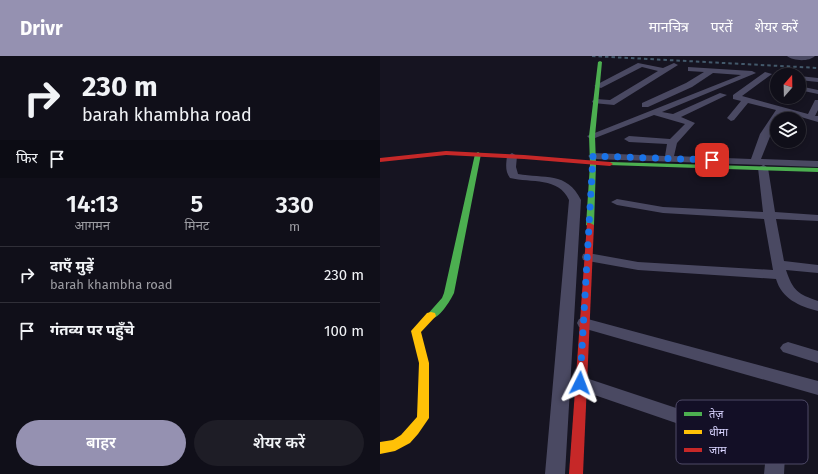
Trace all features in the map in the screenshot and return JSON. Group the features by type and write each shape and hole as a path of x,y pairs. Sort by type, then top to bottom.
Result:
{"street":[{"path":"790,56 808,58 812,56"},
{"path":"576,474 593,160 592,136 600,62"},
{"path":"598,86 641,64 665,70"},
{"path":"596,102 612,103 674,65"},
{"path":"690,69 768,74"},
{"path":"645,105 694,82 712,70"},
{"path":"592,136 752,73"},
{"path":"736,97 768,74"},
{"path":"806,79 818,80"},
{"path":"694,82 736,97 814,118 818,102"},
{"path":"806,89 818,92"},
{"path":"671,117 726,93"},
{"path":"731,118 746,100"},
{"path":"781,110 765,134 759,164 771,214 780,270 788,292 818,306"},
{"path":"655,112 691,123 672,142 669,159"},
{"path":"629,139 672,142"},
{"path":"380,160 434,153 593,160 818,164"},
{"path":"380,448 394,446 401,443 416,428 423,418 425,397 424,363 416,331 446,300 449,293 478,154"},
{"path":"512,156 510,165 511,172 514,176 554,181 571,191 575,200 555,474"},
{"path":"593,160 669,159 759,164 818,170"},
{"path":"617,202 663,210 771,214 818,218"},
{"path":"588,257 638,266 780,270 818,269"},
{"path":"584,323 818,388"},
{"path":"788,348 818,357"},
{"path":"580,383 676,416"},
{"path":"774,474 775,464"}],"railway":[{"path":"592,56 818,68"}],"traffic: fast":[{"path":"590,225 593,164 592,136 600,62"},
{"path":"431,316 446,300 449,293 478,154"},
{"path":"610,164 818,170"}],"traffic: slow":[{"path":"380,448 395,445 405,439 423,418 424,363 416,331 431,316"}],"traffic: jam":[{"path":"380,160 446,153 524,157 610,164"},
{"path":"576,474 590,225"}],"route":[{"path":"580,383 593,156 712,160"}]}
